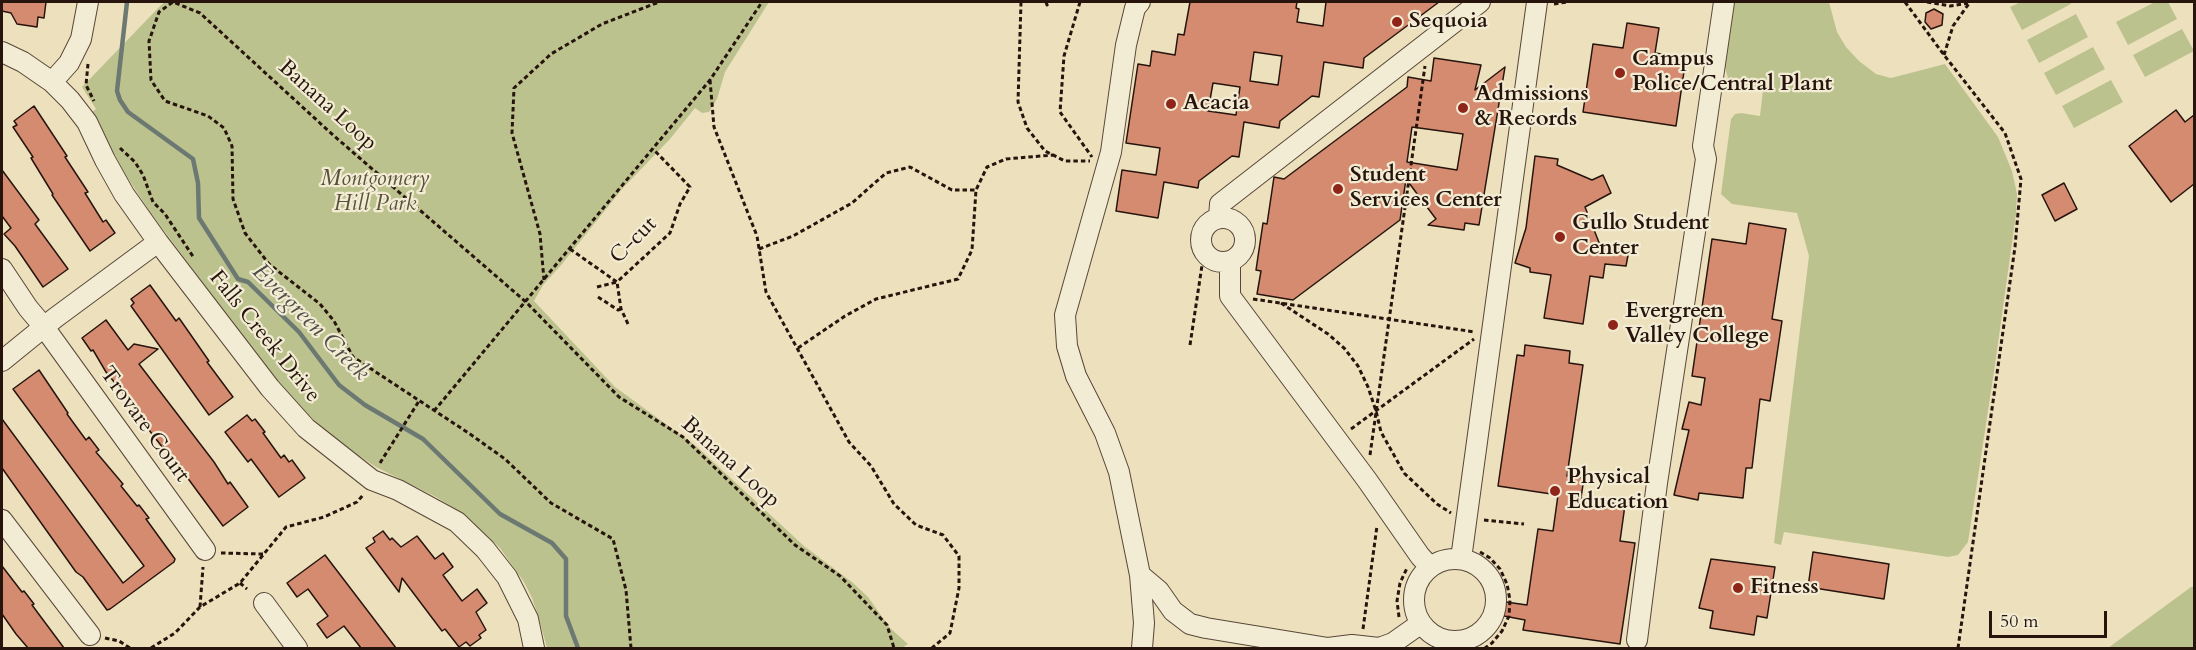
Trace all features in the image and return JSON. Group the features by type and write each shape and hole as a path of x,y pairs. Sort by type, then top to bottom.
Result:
{"street":[{"path":"52,82 69,63 81,39 88,2"},
{"path":"1140,2 1135,8 1126,45 1110,152 1065,315 1066,346 1076,376 1105,433 1119,472 1140,575 1144,623 1142,648"},
{"path":"1219,218 1220,204 1480,2"},
{"path":"1462,552 1537,2"},
{"path":"1637,640 1657,483 1706,159 1703,146 1724,2"},
{"name":"Falls Creek Drive","path":"2,52 23,62 52,82 70,100 87,122 124,194 158,242 270,388 306,428 372,480 398,490 457,522 485,549 507,577 528,619 534,648"},
{"path":"1219,218 1234,220 1244,231 1245,246 1237,258 1230,261 1215,261 1204,252 1200,238 1202,231 1212,220 1219,218"},
{"path":"2,361 158,242"},
{"path":"1230,261 1230,296 1425,561"},
{"name":"Trovare Court","path":"2,269 205,550"},
{"path":"2,520 90,635"},
{"path":"1425,561 1445,560 1462,552"},
{"path":"1414,629 1444,640 1459,642 1473,638 1485,628 1493,616 1496,601 1494,587 1486,574 1462,552"},
{"path":"1414,629 1415,587 1425,561"},
{"path":"1140,575 1159,591 1173,611 1190,624 1327,648 1352,645 1379,648 1394,643 1414,629"},
{"path":"264,603 297,648"}],"path":[{"name":"Banana Loop","path":"419,401 352,357 334,321 320,304 268,264 245,233 233,199 232,146 224,129 208,116 165,101 151,80 149,41 159,12 173,2 200,13 333,135 526,302 619,397 683,437 795,545 840,576 887,625 894,648"},
{"path":"544,280 540,234 512,133 514,88 551,54 602,24 658,2"},
{"path":"434,411 710,80 762,2"},
{"path":"1021,2 1018,102 1027,128 1045,151 1065,161 1095,160 1060,111 1064,56 1080,2"},
{"path":"1905,2 2005,133 2021,179 2015,247 1958,648"},
{"path":"1927,2 1950,6 1969,2"},
{"path":"1944,56 1953,26 1969,2"},
{"path":"1367,480 1429,41"},
{"path":"90,56 86,85 95,103"},
{"path":"710,80 714,127 758,236 766,292 849,442 872,466 894,504 916,525 943,535 959,556 959,588 950,633 932,648"},
{"path":"113,142 135,162 143,175 153,202 165,214 197,262"},
{"name":"C-cut","path":"570,249 616,282 670,233 690,187 653,149"},
{"path":"798,348 845,316 876,299 958,279 972,250 975,190 987,167 1006,159 1053,155"},
{"path":"759,249 792,236 852,203 886,173 910,167 951,190 975,190"},
{"path":"1190,345 1204,252"},
{"path":"597,287 616,282 621,309 628,324"},
{"path":"1230,296 1482,333 1337,440"},
{"path":"598,297 618,310 621,309"},
{"path":"1281,303 1328,334 1344,348 1358,366 1376,411 1381,432 1404,472 1437,504 1456,516 1524,524"},
{"path":"379,464 419,401 505,459 551,503 613,539 626,590 631,648"},
{"path":"151,648 176,633 200,607 240,583 286,527 324,518 357,502 364,494"},
{"path":"1361,646 1381,500"},
{"path":"200,607 205,550 229,554 263,554"},
{"path":"1462,552 1477,550 1490,558 1500,569 1507,584 1510,600 1509,616 1502,631 1485,648"},
{"path":"1414,629 1399,618 1397,601 1400,584 1408,568 1425,561"},
{"path":"240,583 247,589"},
{"path":"90,635 119,641 130,648"}],"green space":[{"name":"Montgomery Hill Park","path":"164,2 769,2 725,72 717,99 709,112 702,113 695,108 670,139 623,188 543,285 534,301 615,387 696,446 804,546 853,583 868,597 890,628 908,644 902,648 547,648 532,598 524,582 500,548 462,513 436,497 376,467 344,446 298,406 257,356 150,212 125,174 92,112 96,109 82,87"},
{"path":"1732,2 1829,2 1837,32 1846,47 1876,74 1891,78 1945,64 1998,137 2012,171 2017,194 2016,214 1995,365 1968,542 1958,555 1948,557 1784,532 1781,545 1774,543 1809,256 1797,213 1732,204 1721,194 1731,119 1735,114 1741,113 1760,116 1763,90 1739,86 1728,78 1724,64"},
{"path":"2021,2 2070,2 2071,4 2022,30 2010,7"},
{"path":"2155,2 2168,2 2177,19 2128,45 2116,22"},
{"path":"2076,14 2088,37 2039,63 2027,40"},
{"path":"2182,29 2194,51 2145,77 2133,55"},
{"path":"2093,47 2105,69 2056,95 2044,73"},
{"path":"2111,80 2123,102 2074,128 2062,106"},
{"path":"2194,587 2194,648 2108,648"}],"building":[{"path":"2,2 46,2 44,18 38,17 37,27 17,24 11,13 2,11"},
{"name":"Acacia","path":"1190,2 1297,2 1296,8 1299,9 1297,22 1323,26 1326,2 1439,2 1364,58 1363,68 1324,62 1319,97 1312,96 1280,121 1279,128 1244,122 1239,157 1232,156 1199,181 1198,188 1164,182 1158,218 1116,211 1122,170 1156,175 1160,148 1126,143 1138,64 1150,66 1152,51 1175,55 1178,34 1184,35","holes":["1254,52 1282,56 1278,85 1250,81","1213,83 1240,87 1236,115 1208,111"]},
{"path":"1934,9 1943,14 1942,25 1931,29 1925,22 1926,13"},
{"name":"Campus Police/Central Plant","path":"1627,23 1659,28 1655,53 1686,58 1676,126 1583,112 1593,44 1623,48"},
{"name":"Student Services Center","path":"1434,58 1481,65 1475,90 1505,67 1479,225 1465,223 1464,230 1428,225 1436,219 1406,179 1400,220 1293,300 1257,294 1261,271 1256,270 1263,223 1267,224 1274,177 1284,179 1407,87 1408,77 1431,81","holes":["1412,127 1463,134 1457,170 1407,162"]},
{"path":"34,106 67,156 65,157 88,192 85,193 103,222 106,220 115,233 90,251 52,195 31,158 33,157 13,127 17,125 14,121"},
{"path":"2176,110 2185,122 2194,115 2194,184 2171,202 2129,146"},
{"name":"Gullo Student Center","path":"1535,156 1558,159 1557,165 1592,180 1603,175 1611,193 1585,207 1600,245 1629,250 1626,266 1605,264 1603,278 1590,276 1583,324 1544,318 1551,275 1530,272 1530,268 1515,263 1526,228"},
{"path":"2,170 39,220 35,224 68,269 43,287 4,234 11,228 2,216"},
{"path":"2064,183 2077,209 2055,221 2042,195"},
{"path":"1749,223 1786,229 1772,319 1782,321 1770,401 1760,399 1752,468 1746,468 1743,498 1699,493 1698,500 1674,495 1689,430 1682,429 1689,402 1701,405 1705,378 1692,376 1712,239 1746,244"},
{"path":"150,285 176,321 179,318 233,397 209,415 131,306 134,303 131,299"},
{"path":"106,320 128,350 134,344 158,349 139,364 214,462 228,484 230,482 248,507 223,526 164,446 163,448 135,412 133,405 82,338"},
{"name":"Physical Education","path":"1525,345 1570,351 1569,363 1583,365 1567,476 1584,478 1581,498 1625,505 1620,541 1635,543 1620,644 1523,630 1525,620 1504,616 1506,602 1527,605 1538,529 1553,531 1558,495 1498,486 1517,355 1524,356"},
{"path":"39,370 67,414 86,440 89,437 99,450 96,452 123,484 121,486 137,506 139,505 149,518 146,519 175,559 107,610 83,577 76,572 2,468 2,419 123,583 144,566 13,389"},
{"path":"247,415 252,421 255,419 281,458 284,455 289,462 292,460 305,478 279,497 251,459 248,462 225,432"},
{"path":"383,531 390,540 392,538 401,547 417,536 435,559 443,553 453,567 443,575 462,601 477,589 487,603 476,612 486,630 479,635 481,638 470,646 466,642 459,647 445,629 442,631 402,578 399,592 366,548 375,542 373,538"},
{"path":"1813,552 1889,564 1884,599 1808,587"},
{"path":"325,555 396,648 361,648 344,626 327,638 317,624 328,616 308,589 297,597 287,583"},
{"name":"Fitness","path":"1711,559 1775,567 1767,618 1757,616 1754,635 1710,628 1713,611 1699,608"},
{"path":"2,566 34,604 32,605 64,648 28,648 16,634 2,614"}],"waterway":[{"name":"Evergreen Creek","path":"127,2 117,91 120,100 128,112 193,159 198,183 199,218 238,279 248,282 299,332 339,385 365,405 423,439 500,514 552,543 566,559 566,616 578,648"}],"place":[{"name":"Sequoia","path":"1397,22"},
{"name":"Campus Police/Central Plant","path":"1620,73"},
{"name":"Acacia","path":"1171,104"},
{"name":"Admissions & Records","path":"1463,108"},
{"name":"Student Services Center","path":"1338,189"},
{"name":"Gullo Student Center","path":"1560,237"},
{"name":"Evergreen Valley College","path":"1613,325"},
{"name":"Physical Education","path":"1555,491"},
{"name":"Fitness","path":"1738,588"}]}
